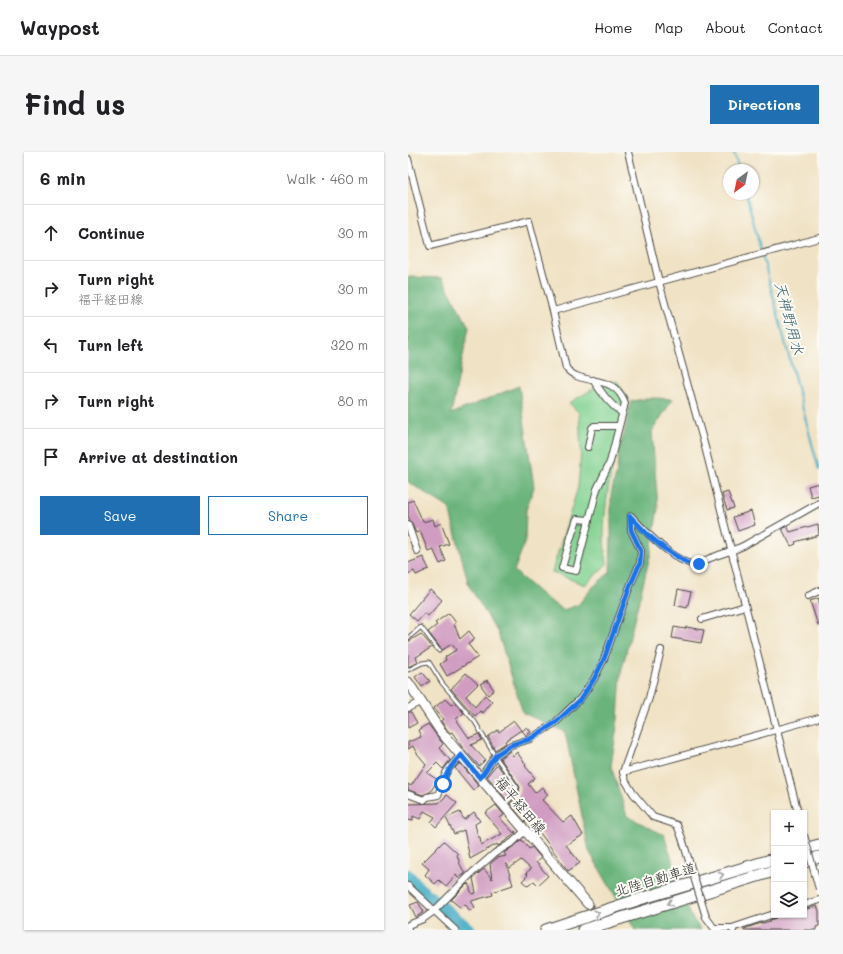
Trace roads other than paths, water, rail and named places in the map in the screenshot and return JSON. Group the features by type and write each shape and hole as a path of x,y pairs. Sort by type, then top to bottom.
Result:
{"highway":[{"path":"807,849 819,845"},
{"path":"807,861 819,857"},
{"name":"北陸自動車道","path":"546,930 640,899 771,860"},
{"name":"北陸自動車道","path":"583,930 771,872"}],"main road":[{"name":"福平経田線","path":"408,682 441,732 588,904"}],"street":[{"path":"628,152 659,282 705,446 797,810"},
{"path":"408,159 430,246 529,221 553,310 566,368 571,374 601,382 616,388 622,396 625,403 610,462 597,488 589,520 576,571 562,568 570,537 577,519 589,520"},
{"path":"553,310 819,238"},
{"path":"593,380 614,407 622,413"},
{"path":"588,447 592,428 594,426 618,426"},
{"path":"480,778 494,756 511,745 530,739 555,723 580,700 594,679 604,659 630,586 640,563 641,551 631,530 630,516 648,535 665,549 687,563 699,564 708,559 731,552 743,546 819,503"},
{"path":"408,525 417,551"},
{"path":"808,596 819,591"},
{"path":"702,619 745,606"},
{"path":"661,650 649,698 623,772 625,780 633,794 653,817 677,825 706,917 714,928 733,929 771,915"},
{"path":"408,708 420,702"},
{"path":"623,772 819,718"},
{"path":"408,794 424,800 427,797 438,795 445,775 452,763 461,755"},
{"path":"408,925 423,920 495,852 513,842 525,831"},
{"path":"807,846 819,889"},
{"path":"408,886 455,930"},
{"path":"807,904 819,900"}],"lane":[{"path":"408,638 421,627 439,651"},
{"path":"408,670 422,663 429,662 442,683 475,722 494,756 517,788 516,794 503,805"}],"waterway":[{"name":"天神野用水","path":"734,152 737,164"},
{"name":"天神野用水","path":"748,200 819,470"},
{"path":"408,875 419,888 470,930"}],"tunnel":[{"path":"588,904 602,930"}]}
